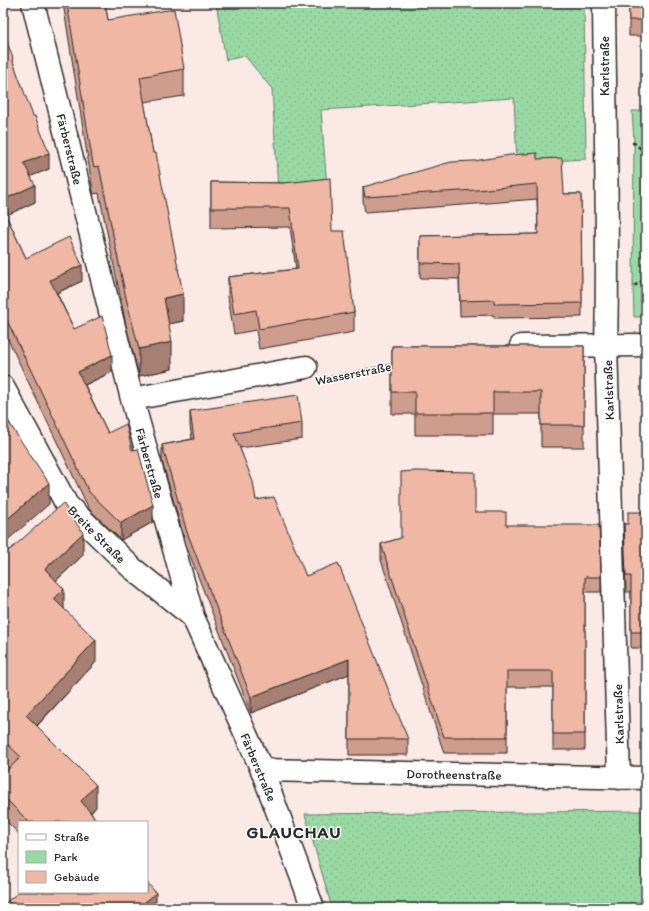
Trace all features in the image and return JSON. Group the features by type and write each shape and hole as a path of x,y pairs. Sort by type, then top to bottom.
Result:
{"street":[{"name":"Färberstraße","path":"33,3 132,399 193,617 262,770 313,908"},
{"name":"Karlstraße","path":"604,3 608,288 606,345 619,778"},
{"path":"498,347 646,345"},
{"name":"Wasserstraße","path":"132,399 306,367"},
{"name":"Breite Straße","path":"3,387 61,511 193,617"},
{"name":"Dorotheenstraße","path":"262,770 646,778"}],"path":[{"name":"Wasserstraße","path":"306,367 308,382 397,364"}],"green space":[{"path":"216,3 584,3 586,159 517,163 514,98 321,110 327,188 278,190 272,89 245,56 226,60"},
{"path":"632,111 646,111 646,317 634,317 634,143"},
{"path":"646,811 646,908 332,908 305,814"}],"building":[{"path":"67,3 105,3 108,20 174,9 184,69 140,77 153,153 156,153 183,294 164,298 172,342 139,349 126,298 99,166 94,167 93,164"},
{"path":"629,3 646,3 646,20 629,20"},
{"path":"3,32 33,116 35,116 49,153 24,163 35,185 3,200"},
{"path":"537,153 537,159 562,158 564,194 581,194 582,303 494,304 494,300 460,301 459,264 420,263 420,236 538,234 537,184 476,190 365,197 363,187 451,162 474,161 510,155"},
{"path":"330,178 332,231 344,231 354,312 259,329 256,310 234,314 228,277 298,269 290,208 211,208 211,182 284,183"},
{"path":"3,209 26,258 69,237 82,265 50,280 74,329 102,316 112,355 78,372 108,433 126,424 132,450 138,449 153,505 121,523 89,492 3,312"},
{"path":"392,346 584,346 584,425 541,425 541,392 493,392 493,413 415,413 415,392 392,392"},
{"path":"298,395 302,423 234,433 253,482 256,500 274,497 306,576 338,563 408,739 349,739 349,659 251,697 187,532 162,445 194,439 190,411"},
{"path":"3,414 49,483 3,523"},
{"path":"401,472 475,472 475,512 506,512 506,525 599,525 601,577 585,577 585,734 553,734 553,671 507,671 507,737 444,737 381,544 401,538"},
{"path":"63,503 83,533 45,569 64,589 54,599 96,640 26,715 96,785 81,801 97,821 28,821 3,796 3,774 21,757 3,740 3,551 11,549"},
{"path":"628,512 646,512 646,632 631,632 631,576 626,576 624,524 628,524"},
{"path":"148,883 156,893 138,908 3,908 3,905 18,893 148,893"}],"district":[{"name":"GLAUCHAU","path":"294,832"}]}
